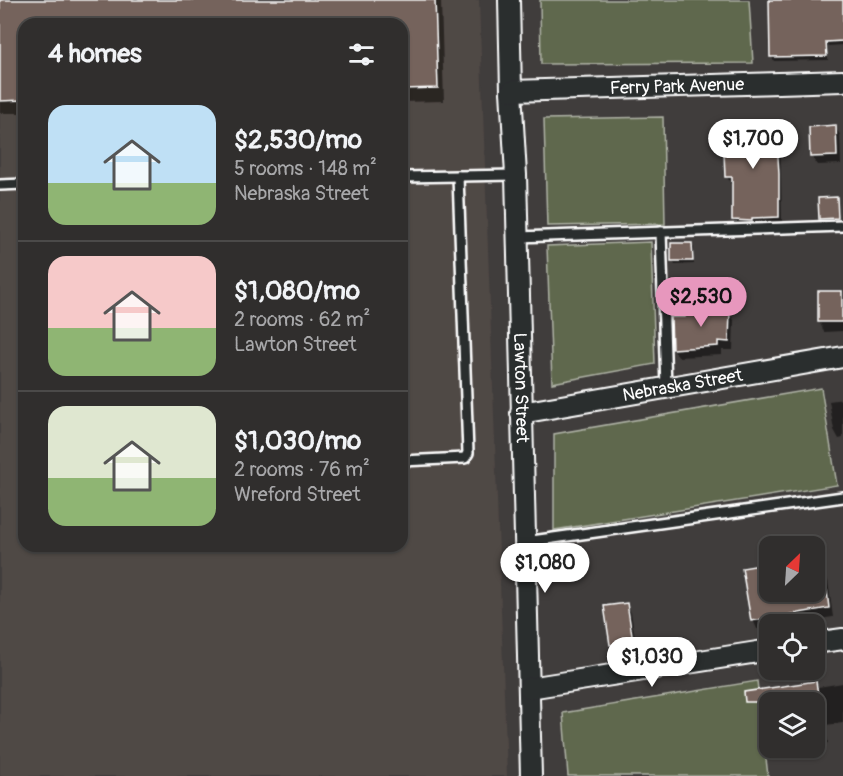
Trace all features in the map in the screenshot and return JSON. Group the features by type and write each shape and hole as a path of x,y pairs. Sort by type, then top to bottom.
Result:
{"street":[{"name":"Lawton Street","path":"509,0 516,175 531,776"},
{"name":"Ferry Park Avenue","path":"511,91 843,81"},
{"name":"Nebraska Street","path":"521,413 843,357"},
{"path":"825,642 843,639"},
{"path":"529,688 759,652"}],"lane":[{"path":"408,177 516,175"},
{"path":"408,460 465,458 468,453 458,176"},
{"path":"0,185 18,184"},
{"path":"517,237 843,226"},
{"path":"661,232 666,387"},
{"path":"525,542 843,497"}],"shaded area":[{"path":"0,0 479,0 507,776 0,776"}],"green space":[{"path":"540,0 749,0 753,63 541,64"},
{"path":"663,117 665,224 547,226 544,119"},
{"path":"651,242 655,364 552,383 547,246"},
{"path":"821,388 837,485 554,530 554,434"},
{"path":"757,681 759,758 766,758 768,776 568,776 563,713"}],"building":[{"path":"0,0 435,0 438,88 408,89 408,18 18,18 18,100 0,101"},
{"path":"769,0 843,0 843,41 826,42 827,56 770,57"},
{"path":"776,123 779,217 752,218 752,221 732,220 732,177 725,177 723,127"},
{"path":"836,125 837,156 810,157 809,127"},
{"path":"837,197 838,218 819,219 818,198"},
{"path":"671,243 692,243 693,261 671,261"},
{"path":"818,291 842,291 842,322 818,322"},
{"path":"703,306 720,306 719,310 730,310 729,342 718,341 718,346 672,349 671,317 685,317 685,312 703,312"},
{"path":"759,565 759,602 825,602 825,591 827,591 829,608 793,614 759,614 759,620 751,621 742,568"},
{"path":"627,603 633,642 610,645 604,606"},
{"path":"816,681 818,692 759,692 759,702 745,702 744,692"}]}
